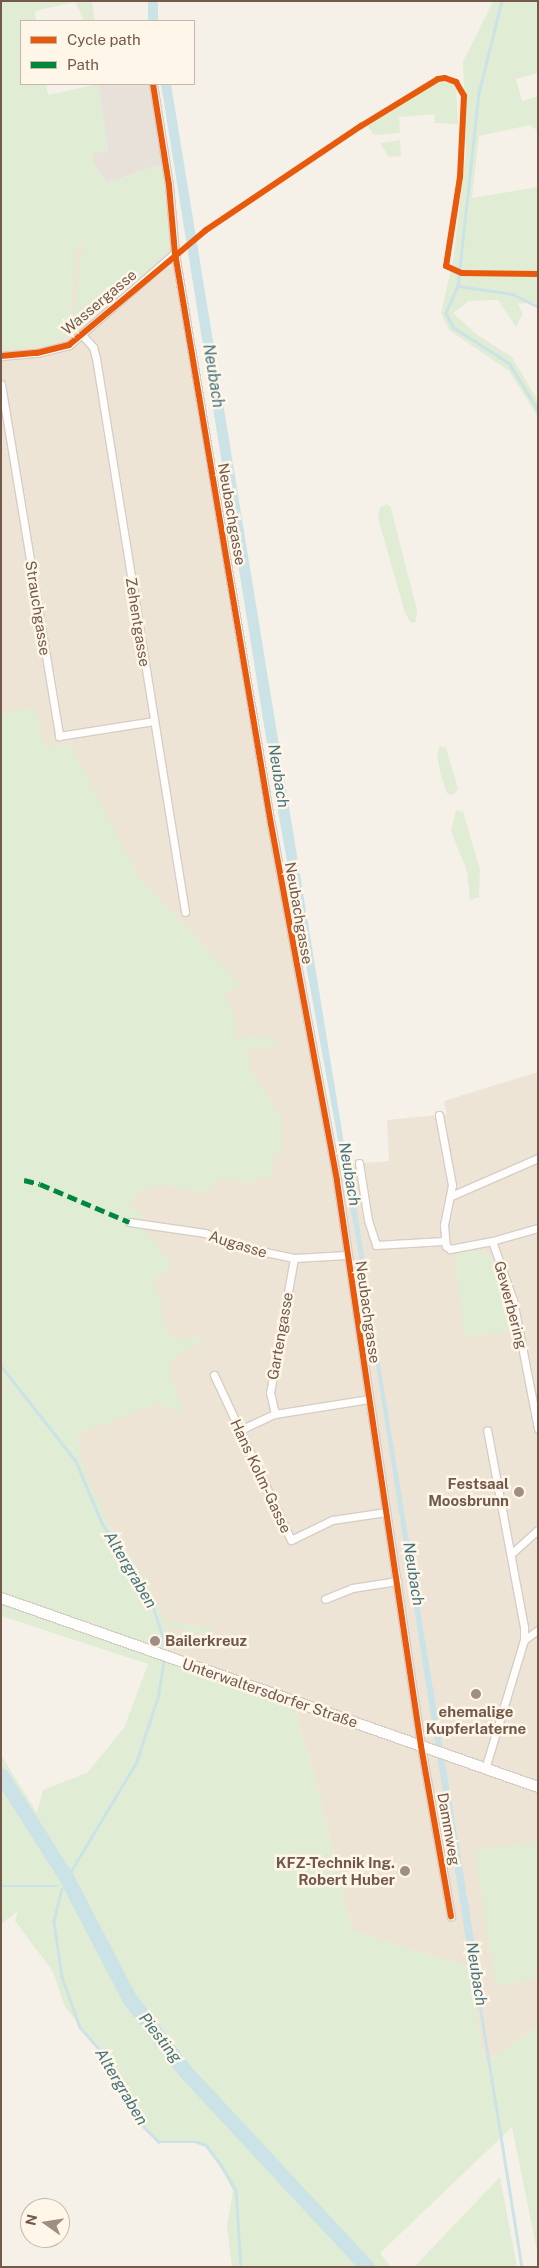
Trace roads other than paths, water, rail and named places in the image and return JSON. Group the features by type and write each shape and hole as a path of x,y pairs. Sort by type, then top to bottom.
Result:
{"main road":[{"name":"Unterwaltersdorfer Straße","path":"1,1598 538,1787"}],"street":[{"name":"Neubachgasse","path":"153,85 169,185 175,253 284,899 338,1181 347,1255 421,1746"},
{"name":"Wassergasse","path":"1,356 60,348 83,336 175,253"},
{"name":"Zehentgasse","path":"83,336 94,350 185,912"},
{"name":"Strauchgasse","path":"1,384 59,736 154,721"},
{"path":"439,1115 452,1185 443,1241"},
{"path":"451,1196 538,1158"},
{"path":"359,1163 368,1220 376,1245 443,1241 450,1248 492,1241 538,1228"},
{"name":"Augasse","path":"129,1222 206,1233 252,1250 294,1258 347,1255"},
{"name":"Gewerbering","path":"492,1241 513,1300 538,1429"},
{"name":"Gartengasse","path":"275,1414 270,1393 294,1258"},
{"name":"Hans Kolm-Gasse","path":"214,1375 291,1540 332,1520 386,1512"},
{"path":"240,1430 275,1414 369,1399"},
{"path":"485,1769 524,1640 511,1554 487,1430"},
{"path":"511,1554 538,1530"},
{"path":"325,1599 352,1588 397,1581"},
{"path":"524,1640 538,1630"},
{"name":"Dammweg","path":"421,1746 451,1916"}],"water":[{"path":"148,1 158,1 158,20 148,20"},
{"path":"161,85 171,85 478,1964 468,1953 358,1250 277,806"}],"waterway":[{"path":"502,1 479,93 458,286 513,294 538,307"},
{"path":"458,286 446,313 453,327 509,363 538,410"},
{"name":"Neubach","path":"355,1209 373,1319"},
{"name":"Altergraben","path":"1,1366 76,1461 102,1523 152,1603 164,1641 164,1652"},
{"name":"Altergraben","path":"71,1871 136,1763 158,1696 164,1657"},
{"name":"Piesting","path":"1,1775 66,1877 129,1998 184,2070 367,2267"},
{"path":"1,1886 57,1886"},
{"name":"Altergraben","path":"62,1889 54,1921 62,1977 80,2027 108,2059 144,2127 159,2142 197,2142 206,2145 219,2162 236,2190 241,2267"},
{"name":"Neubach","path":"472,1955 522,2267"}],"place":[{"name":"Festsaal Moosbrunn","path":"519,1492"},
{"name":"Bailerkreuz","path":"155,1641"},
{"name":"ehemalige Kupferlaterne","path":"476,1694"},
{"name":"KFZ-Technik Ing. Robert Huber","path":"405,1871"}]}
